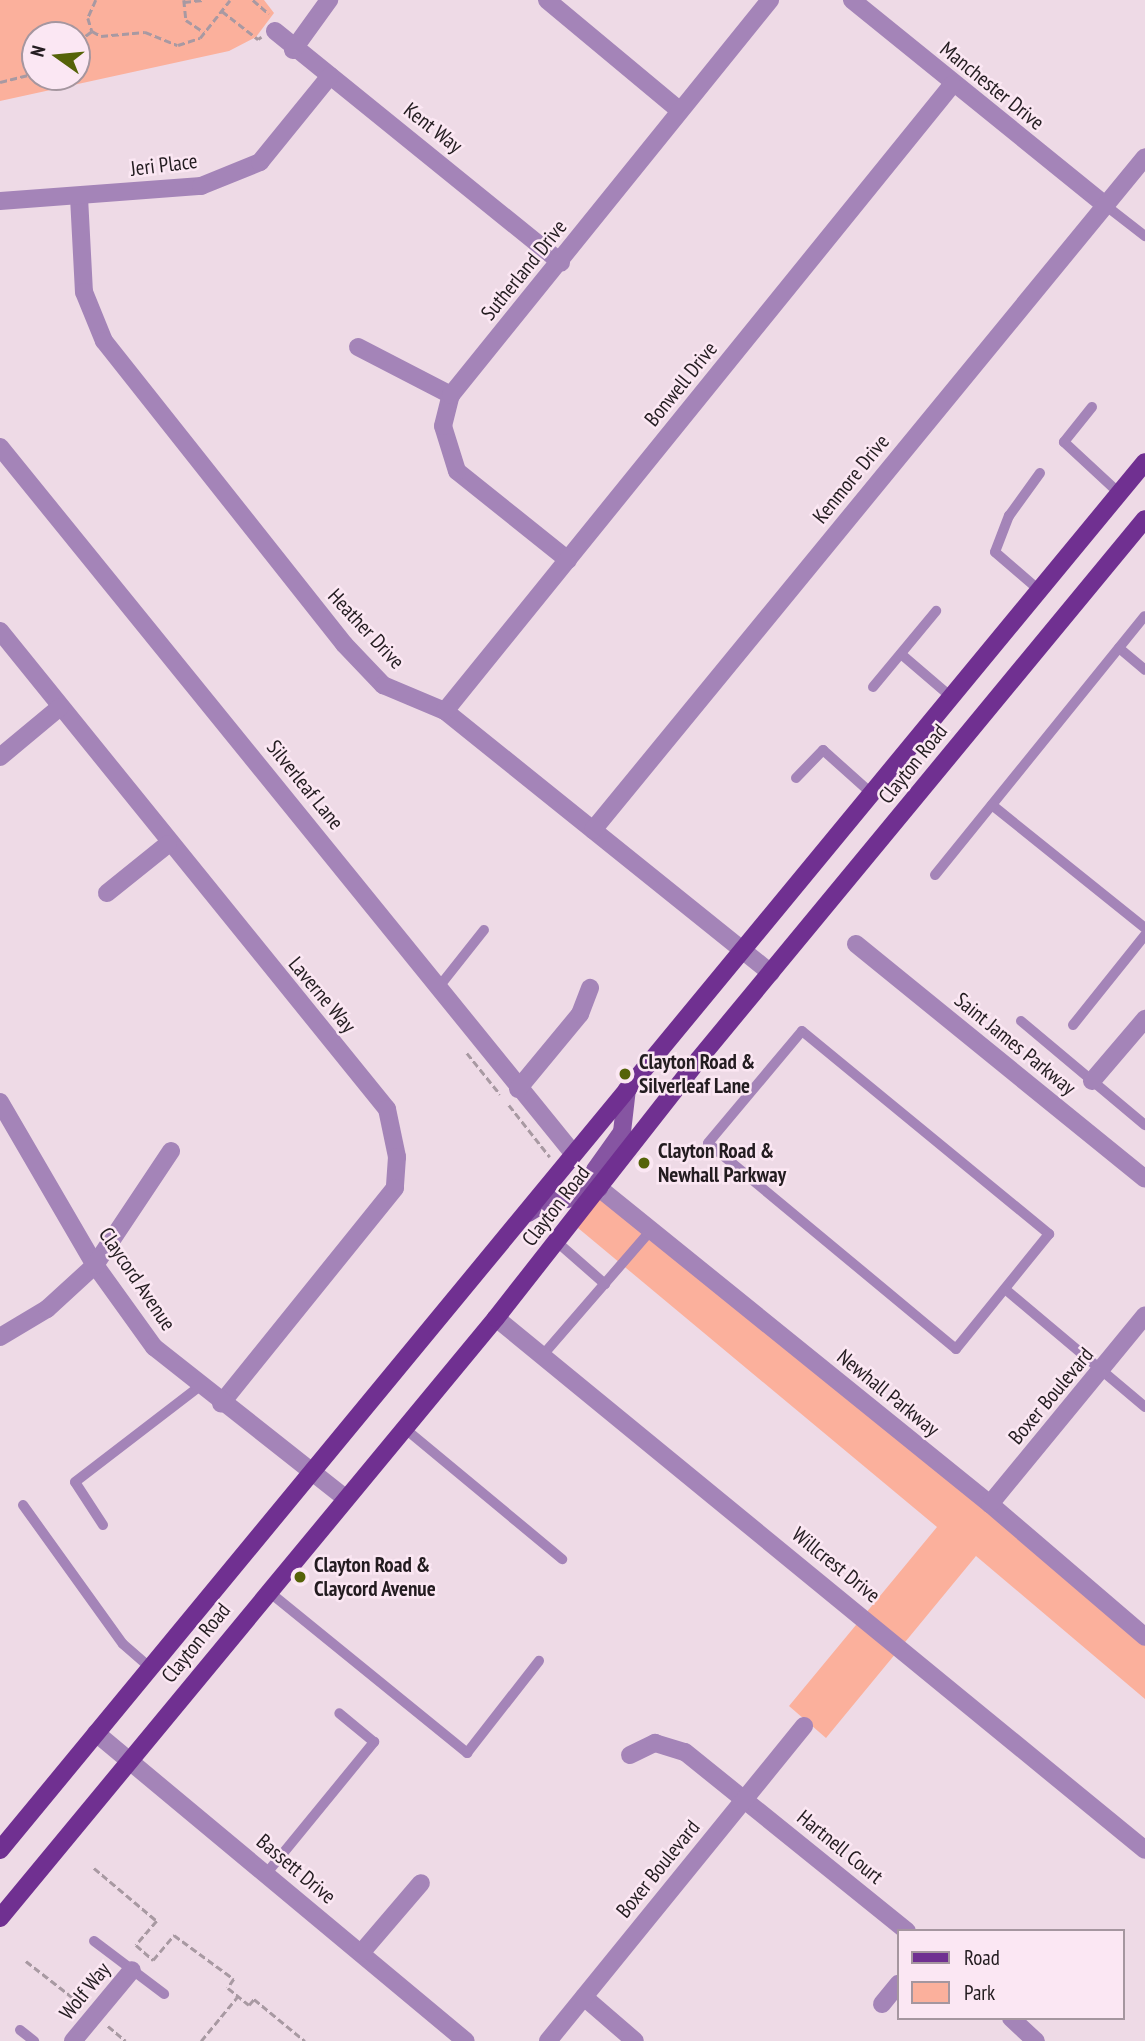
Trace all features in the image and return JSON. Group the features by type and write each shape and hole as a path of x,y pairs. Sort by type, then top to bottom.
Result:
{"main road":[{"name":"Clayton Road","path":"0,1850 309,1471 526,1216 573,1153 740,949 1145,462"},
{"name":"Clayton Road","path":"0,1918 344,1497 496,1318 771,973 1145,519"},
{"path":"526,1216 548,1201 567,1199 580,1189 599,1188 595,1170 622,1132 622,1106 628,1087"}],"street":[{"path":"292,50 329,0"},
{"path":"547,0 680,111"},
{"name":"Sutherland Drive","path":"568,560 457,471 443,426 451,395 770,0"},
{"name":"Manchester Drive","path":"852,0 952,85 1105,205"},
{"name":"Kent Way","path":"275,31 292,50 330,76 561,262"},
{"name":"Jeri Place","path":"0,201 201,186 260,162 330,76"},
{"name":"Bonwell Drive","path":"445,711 952,85"},
{"name":"Kenmore Drive","path":"593,830 1145,157"},
{"name":"Heather Drive","path":"79,197 84,292 104,341 344,644 383,685 445,711 771,973"},
{"path":"358,347 451,395"},
{"name":"Silverleaf Lane","path":"0,447 518,1089 573,1153"},
{"name":"Laverne Way","path":"0,631 168,844 387,1109 397,1157 395,1188 221,1404"},
{"path":"0,757 60,706"},
{"path":"107,893 168,844"},
{"name":"Saint James Parkway","path":"856,944 1145,1179"},
{"path":"518,1089 580,1014 590,988"},
{"path":"1092,1081 1145,1019"},
{"name":"Claycord Avenue","path":"0,1102 94,1265 154,1347 221,1404 344,1497"},
{"path":"0,1337 47,1309 94,1265 171,1152"},
{"name":"Newhall Parkway","path":"599,1188 990,1504 1145,1637"},
{"name":"Boxer Boulevard","path":"990,1504 1102,1371 1145,1315"},
{"name":"Willcrest Drive","path":"496,1318 1145,1850"},
{"name":"Boxer Boulevard","path":"548,2041 804,1726"},
{"name":"Bassett Drive","path":"96,1733 466,2041"},
{"name":"Hartnell Court","path":"629,1755 655,1744 685,1752 905,1929"},
{"path":"361,1953 421,1883"},
{"name":"Wolf Way","path":"73,2041 132,1969"},
{"path":"882,2004 897,1985"},
{"path":"584,1997 635,2041"},
{"path":"1013,2020 1036,2041"}],"lane":[{"path":"1105,205 1145,236"},
{"path":"1092,407 1064,442 1119,493"},
{"path":"1038,590 995,552 1009,516 1040,473"},
{"path":"873,687 936,611"},
{"path":"935,875 1145,616"},
{"path":"1118,648 1145,670"},
{"path":"901,654 950,696"},
{"path":"796,778 822,750 870,792"},
{"path":"992,805 1145,929"},
{"path":"438,988 484,930"},
{"path":"1073,1025 1145,936"},
{"path":"1021,1021 1145,1125"},
{"path":"802,1031 1049,1234 1005,1289 956,1349 708,1143 802,1031"},
{"path":"542,1356 651,1230"},
{"path":"557,1242 605,1284"},
{"path":"1005,1289 1145,1407"},
{"path":"103,1525 75,1482 200,1386"},
{"path":"403,1427 562,1559"},
{"path":"23,1506 123,1644 149,1667"},
{"path":"268,1591 467,1753 539,1661"},
{"path":"266,1874 374,1742 339,1713"},
{"path":"94,1941 164,1994"},
{"path":"20,2030 34,2041"}],"path":[{"path":"96,0 88,18 92,31 101,36 145,32 178,44 204,32 230,0"},
{"path":"203,0 184,1 186,20 204,32"},
{"path":"222,10 258,39 275,31 274,18 253,0"},
{"path":"0,82 21,77"},
{"path":"94,1868 157,1921 136,1945 153,1959 174,1935 234,1979 228,1988 249,2005 254,1999 305,2041"},
{"path":"26,1961 126,2041"},
{"path":"201,2041 238,1996"}],"green space":[{"path":"0,0 264,0 274,13 256,37 229,51 91,81 91,21 21,21 21,91 46,91 0,101"},
{"path":"599,1188 1145,1637 1145,1699 976,1556 826,1738 789,1706 937,1527 572,1223"}],"place":[{"name":"Clayton Road & Silverleaf Lane","path":"625,1074"},
{"name":"Clayton Road & Newhall Parkway","path":"644,1163"},
{"name":"Clayton Road & Claycord Avenue","path":"300,1577"}]}
